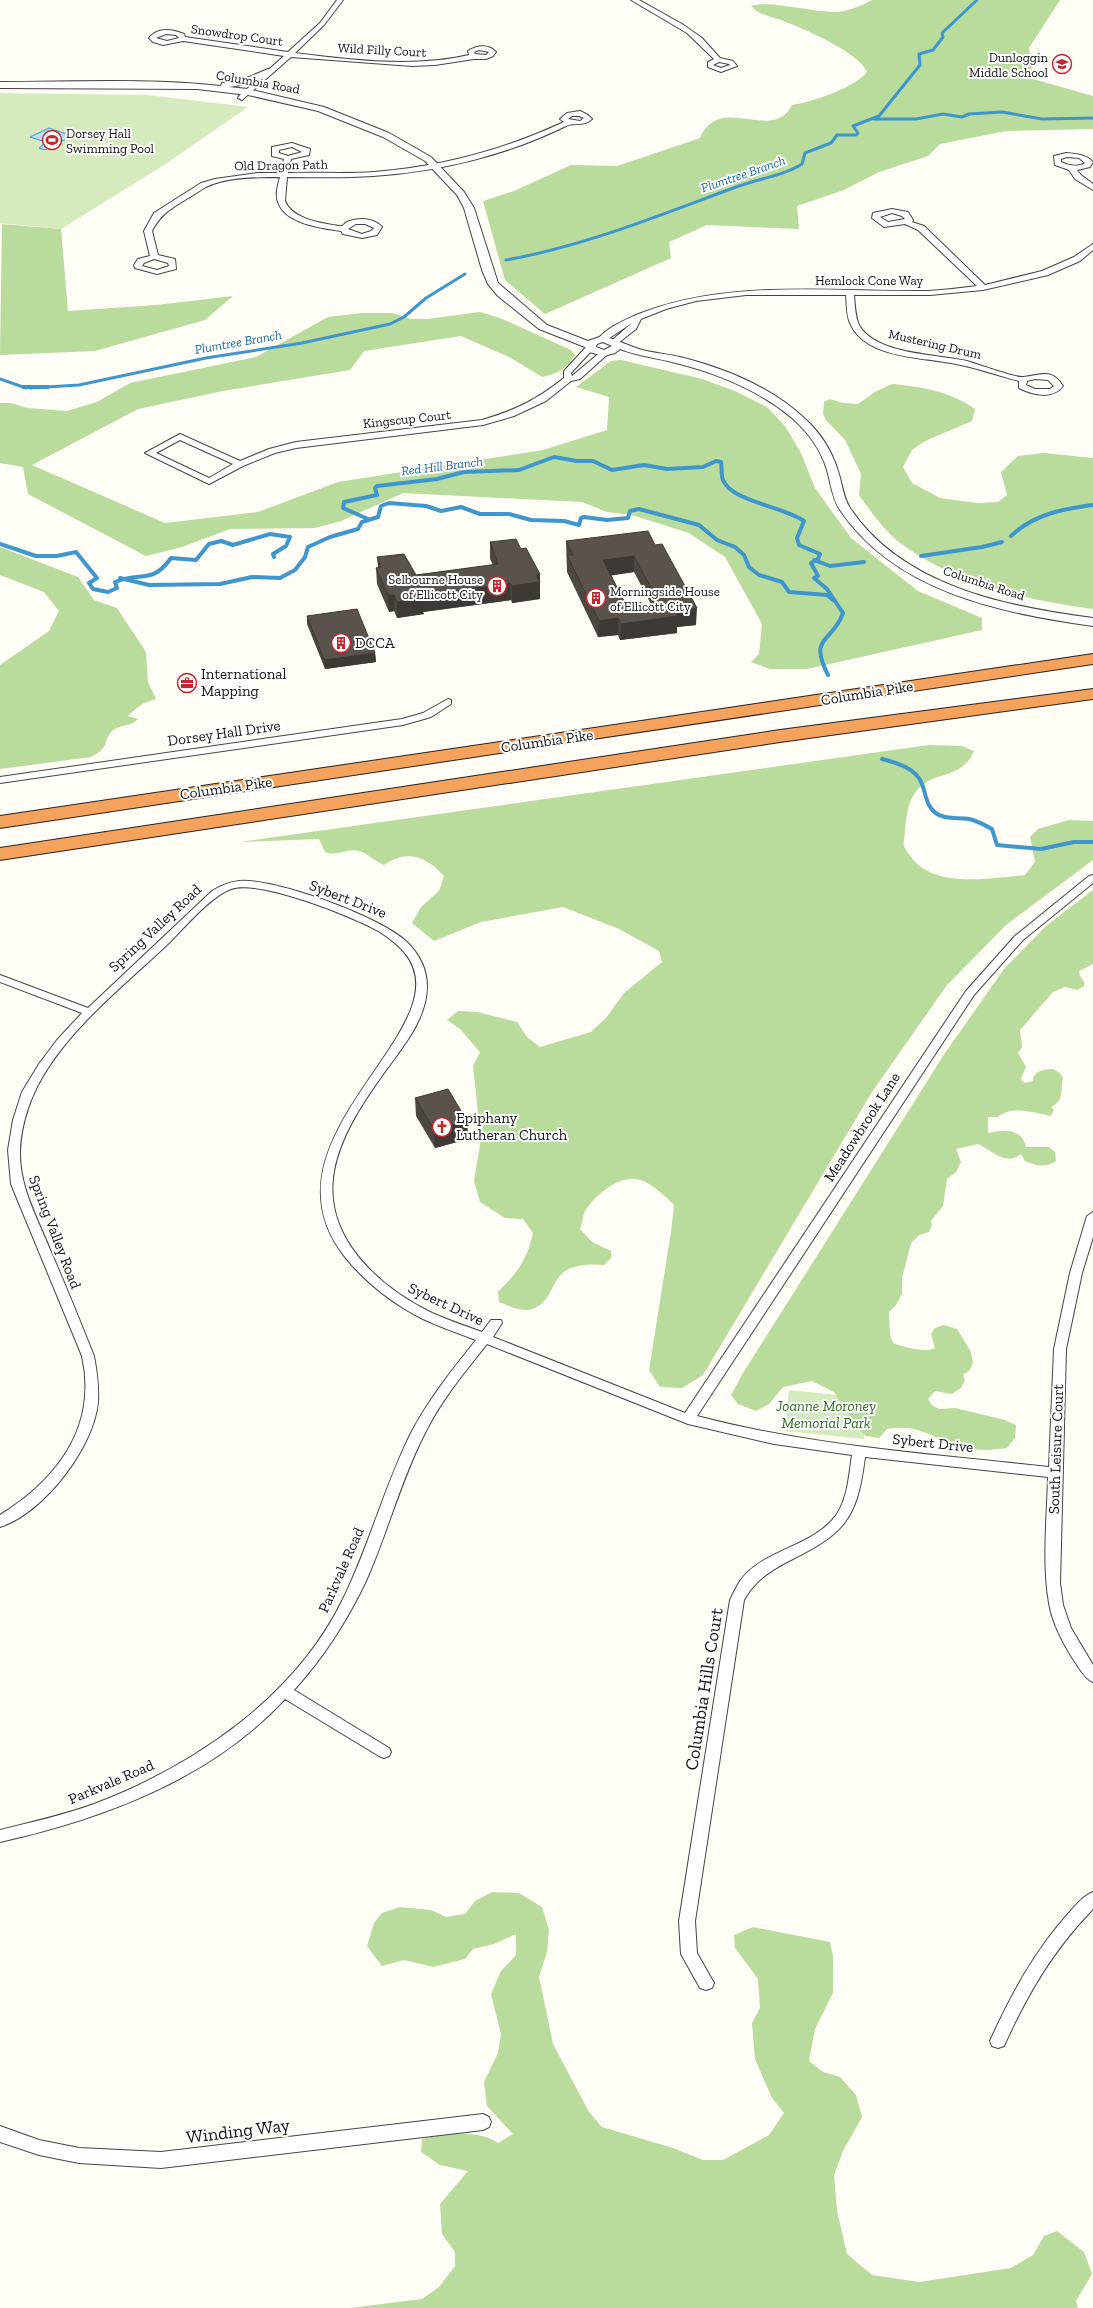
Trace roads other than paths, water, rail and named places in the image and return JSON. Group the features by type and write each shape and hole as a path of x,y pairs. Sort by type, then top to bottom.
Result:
{"highway":[{"name":"Columbia Pike","path":"0,822 1093,659"},
{"name":"Columbia Pike","path":"0,854 780,736 1093,694"}],"street":[{"path":"245,95 322,24 340,0"},
{"path":"634,0 687,29 705,45 718,60"},
{"name":"Snowdrop Court","path":"182,39 289,55"},
{"name":"Wild Filly Court","path":"289,55 340,61 420,64 454,62 473,56"},
{"path":"197,86 237,83 271,70"},
{"name":"Columbia Road","path":"0,85 90,84 197,86 245,95 359,124 402,142 436,166 461,194 469,208 493,284 514,305 543,327 572,340 594,343"},
{"name":"Columbia Road","path":"150,86 245,95"},
{"name":"Old Dragon Path","path":"154,257 148,230 152,223 166,208 204,185 228,178 257,175 368,175 436,166 501,150 544,134 569,122"},
{"path":"288,158 281,196 285,209 309,222 344,229"},
{"path":"1072,168 1078,177 1093,188"},
{"path":"906,222 921,228 983,288"},
{"name":"Hemlock Cone Way","path":"594,343 622,324 639,319 678,303 720,295 746,293 930,293 983,288 1045,273 1077,259 1093,246"},
{"name":"Mustering Drum","path":"850,294 852,318 860,333 882,345 908,353 963,362 1023,380"},
{"name":"Hemlock Cone Way","path":"612,348 639,319"},
{"path":"594,343 612,348"},
{"path":"594,343 598,352 612,348"},
{"name":"Kingscup Court","path":"568,379 567,373 594,343"},
{"name":"Columbia Road","path":"612,348 699,368 753,388 782,405 802,422 826,453 838,494 853,522 867,537 901,563 946,587 974,597 1025,611 1093,622"},
{"name":"Kingscup Court","path":"240,464 180,437 149,453 209,481 240,464 272,451 296,445 483,422 511,414 533,405 552,394 568,379 576,377 612,348"},
{"name":"Dorsey Hall Drive","path":"0,780 403,722 427,715 448,702"},
{"name":"Meadowbrook Lane","path":"688,1419 970,993 1020,938 1093,878"},
{"name":"Sybert Drive","path":"235,884 251,884 273,889 366,921 384,930 398,940 416,962 421,974 423,987 417,1013 410,1027 346,1123 336,1142 328,1169 326,1204 331,1222 340,1242 356,1265 376,1284 401,1302 428,1316 484,1340 688,1419 774,1440 859,1451 1055,1472"},
{"name":"Spring Valley Road","path":"0,1522 30,1502 51,1485 65,1467 86,1426 91,1403 92,1380 88,1356 23,1202 15,1174 14,1155 19,1114 36,1074 49,1055 89,1012 207,900 223,888 235,884"},
{"path":"0,978 89,1012"},
{"name":"South Leisure Court","path":"1093,1216 1072,1289 1060,1349 1055,1472 1053,1583 1056,1605 1064,1628 1077,1653 1093,1676"},
{"name":"Parkvale Road","path":"0,1836 47,1825 102,1807 153,1784 199,1758 246,1727 286,1692 317,1655 353,1593 399,1474 432,1407 496,1323"},
{"name":"Columbia Hills Court","path":"706,1983 689,1954 687,1921 732,1624 738,1599 751,1578 772,1564 825,1537 841,1519 852,1495 859,1451"},
{"path":"286,1692 384,1752"},
{"path":"998,2041 1032,1971 1050,1945 1093,1899"},
{"name":"Winding Way","path":"0,2134 23,2144 76,2155 115,2160 161,2160 482,2122"}],"water":[{"name":"Dorsey Hall Swimming Pool","path":"49,128 72,136 45,150 39,148 46,142 30,137"}],"waterway":[{"name":"Plumtree Branch","path":"506,260 565,247 651,219 744,184 787,172 802,164 805,153 831,143 837,135 856,135 858,133 853,126 879,116 920,65 919,54 933,50 943,37 942,33 977,0"},
{"path":"874,119 916,119 943,114 962,117 969,114 1002,112 1042,119 1093,118"},
{"name":"Plumtree Branch","path":"46,387 79,385 206,358 302,343 390,324 404,317 426,298 465,274"},
{"name":"Plumtree Branch","path":"0,379 23,387"},
{"name":"Plumtree Branch","path":"23,387 46,387"},
{"name":"Plumtree Branch","path":"30,388 46,387"},
{"name":"Red Hill Branch","path":"368,519 343,508 344,502 377,495 375,488 377,486 437,479 464,472 519,470 554,457 577,461 593,461 612,470 644,465 667,469 703,467 716,461 721,462 723,480 736,494 784,511 804,521 797,538 799,545 820,554 818,559 815,561"},
{"name":"Red Hill Branch","path":"124,579 149,585 220,584 252,577 280,578 295,570 305,557 308,547 330,537 358,529 362,522 378,517 381,506 389,503 426,506 441,511 461,507 480,514 509,514 531,520 564,521 579,525 581,518 584,517 607,520 628,518 630,511 639,509 699,525 717,540 735,547 744,555 749,567 759,575 782,582 789,592 827,595 833,600"},
{"path":"1011,536 1029,522 1049,514 1071,508 1093,505"},
{"name":"Red Hill Branch","path":"124,579 152,575 158,572 171,558 196,560 209,544 221,541 233,545 270,534 290,537 286,546 273,554 274,557"},
{"path":"921,556 982,547 1002,542"},
{"name":"Red Hill Branch","path":"0,544 36,556 57,556 76,552 97,578 89,583 93,589 108,592 117,588 115,582 124,579"},
{"path":"815,561 830,566 864,562"},
{"name":"Red Hill Branch","path":"815,561 811,563 818,576 814,578 827,589 843,613 838,623 821,646 820,653 822,662 828,675"},
{"name":"Red Hill Branch","path":"120,578 124,579"},
{"name":"Red Hill Branch","path":"882,759 894,762 911,770 919,778 928,804 937,814 948,818 969,819 987,826 992,829 997,845 1041,849 1074,842 1093,842"}],"place":[{"name":"Dunloggin Middle School","path":"1062,64"},
{"name":"Dorsey Hall Swimming Pool","path":"52,140"},
{"name":"Selbourne House of Ellicott City","path":"497,586"},
{"name":"Morningside House of Ellicott City","path":"596,598"},
{"name":"DCCA","path":"341,643"},
{"name":"International Mapping","path":"187,683"},
{"name":"Epiphany Lutheran Church","path":"442,1127"}],"park label":[{"name":"Joanne Moroney Memorial Park","path":"826,1414"}]}
